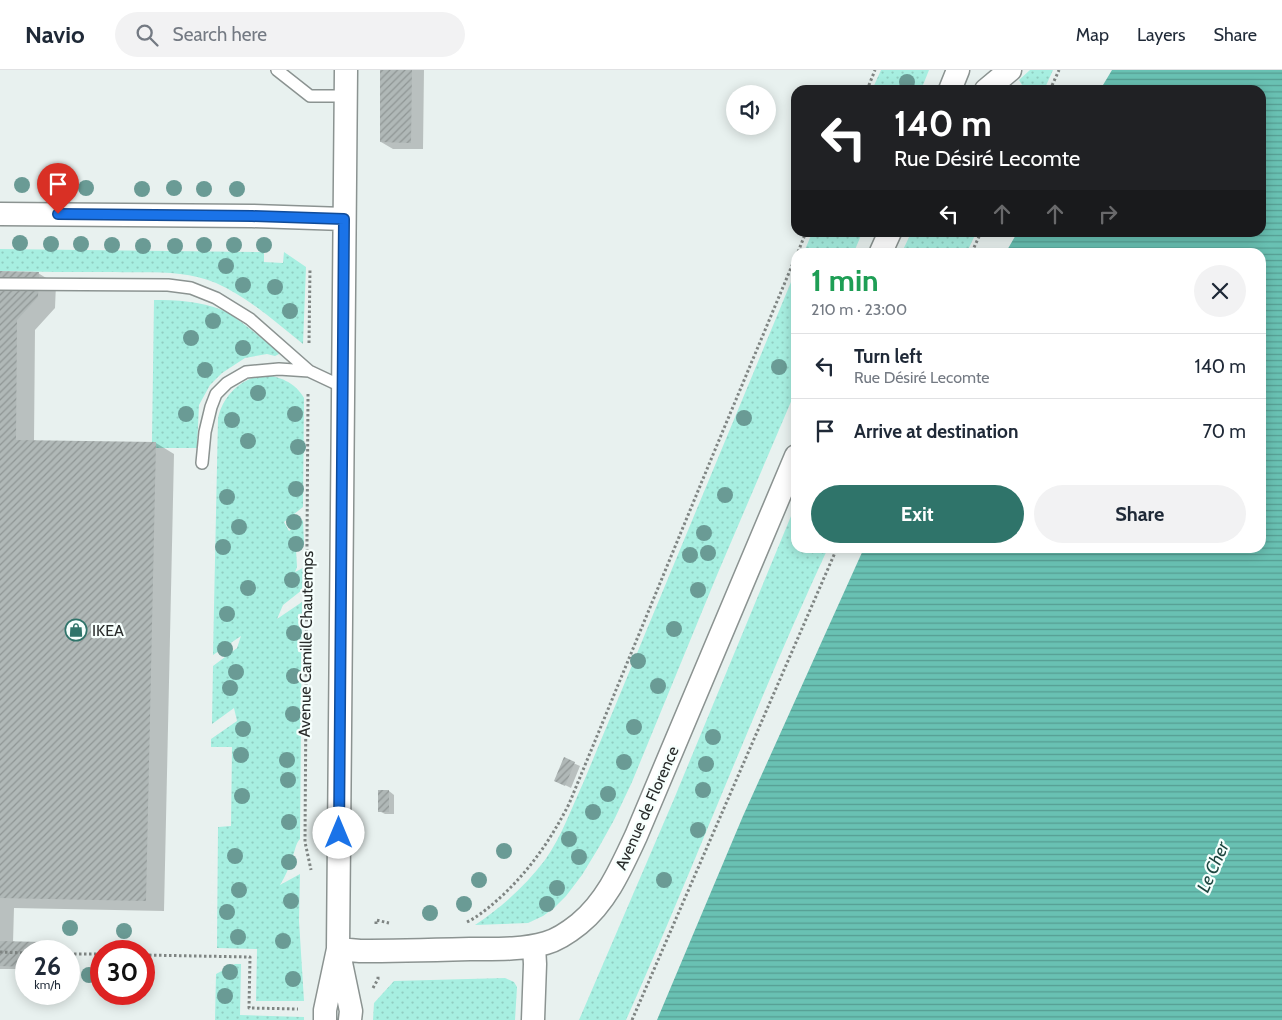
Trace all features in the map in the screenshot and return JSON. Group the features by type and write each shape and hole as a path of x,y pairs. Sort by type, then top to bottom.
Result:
{"street":[{"name":"Avenue Camille Chautemps","path":"346,70 338,949 350,1020"},
{"path":"952,85 958,70"},
{"path":"992,85 1010,70"},
{"path":"0,214 252,216 344,219"},
{"name":"Avenue de Florence","path":"338,949 360,951 465,950 534,946 548,943 562,936 579,924 594,909 616,879 656,791 791,468"},
{"path":"533,1020 534,946"},
{"name":"Avenue Camille Chautemps","path":"325,1020 325,1010 338,949"}],"lane":[{"path":"277,70 310,96 345,96"},
{"path":"0,284 168,285 191,288 216,298 250,318 309,371 343,387"},
{"path":"202,463 205,432 211,407 216,394 227,383 246,372 279,369 309,371"}],"path":[{"path":"869,85 875,70"},
{"path":"1052,85 1059,70"},
{"name":"Avenue Camille Chautemps","path":"310,268 304,842 313,879"},
{"path":"460,925 476,918 491,907 517,882 540,855 556,830 569,804 791,268"},
{"path":"632,1020 836,553"},
{"path":"0,952 15,953"},
{"path":"155,955 250,957 249,1008 304,1009"}],"shaded area":[{"path":"881,70 929,70 923,85 874,85"},
{"path":"1030,70 1053,70 1046,85 1022,85 1019,80"},
{"path":"810,237 860,237 856,248 806,248"},
{"path":"909,237 974,237 969,248 904,248"},
{"path":"0,249 264,252 264,262 283,263 284,252 306,267 303,344 239,295 204,279 166,273 0,271"},
{"path":"791,282 791,402 632,782 614,820 582,875 554,908 528,923 475,925 504,903 529,879 545,860 561,832 584,781"},
{"path":"154,300 188,302 222,310 237,319 281,353 275,356 267,354 245,358 222,373 210,385 199,405 197,448 156,448 156,442 152,442"},
{"path":"262,375 286,381 296,388 304,398 303,507 284,522 289,531 303,520 304,543 296,549 297,567 295,572 303,568 302,590 283,605 277,619 302,602 300,839 280,885 300,874 299,921 304,1001 256,1001 257,949 217,948 218,827 231,826 232,747 211,747 211,739 237,721 234,708 212,724 213,666 237,648 241,636 213,655 218,419 223,403 233,390 246,380"},
{"path":"791,516 791,553 826,553 776,665 626,1020 579,1020 674,799"},
{"path":"235,964 241,964 240,1015 304,1017 304,1020 215,1020 216,974"},
{"path":"505,978 514,982 517,987 515,1020 373,1020 374,1003 394,981"}],"water":[{"name":"Le Cher","path":"1112,70 1282,70 1282,1020 657,1020 743,816 862,553 1266,553 1266,248 1008,248 1015,237 1266,237 1266,85 1103,85"}],"building":[{"path":"380,70 412,70 411,143 380,142"},
{"name":"IKEA","path":"0,271 39,272 38,297 17,320 16,440 156,442 146,901 0,898"},
{"path":"564,757 575,762 565,786 554,781"},
{"path":"378,790 389,790 389,812 378,812"},
{"path":"0,941 15,941 15,967 0,966"}],"place":[{"name":"IKEA","path":"76,630"}],"route":[{"path":"58,214 344,219 339,833"}]}
